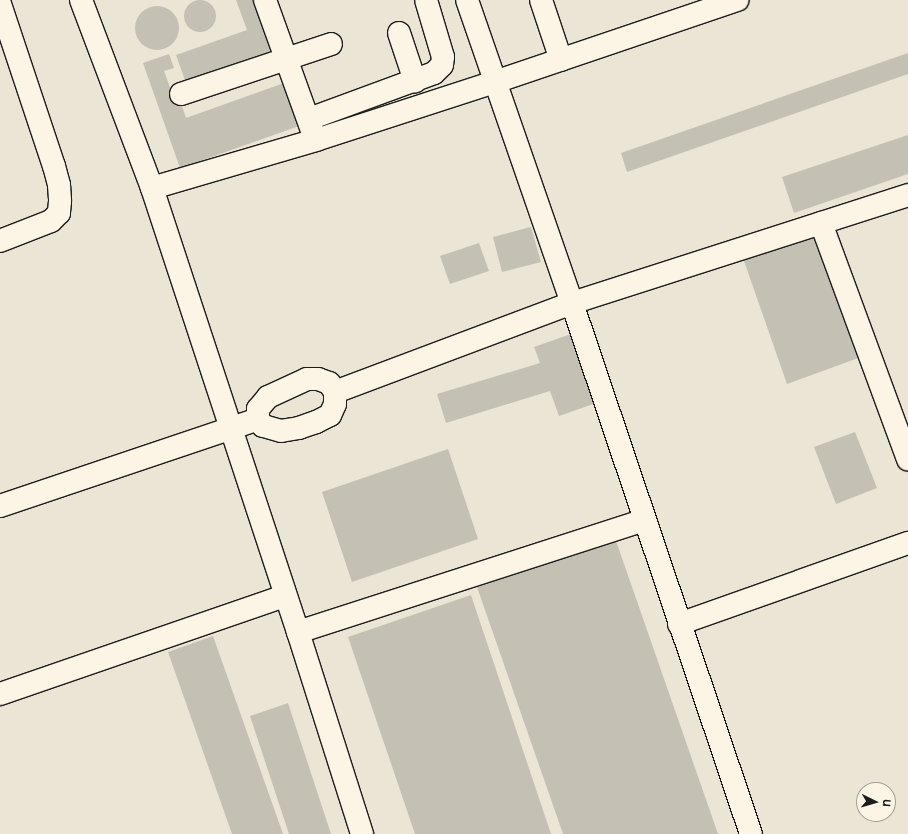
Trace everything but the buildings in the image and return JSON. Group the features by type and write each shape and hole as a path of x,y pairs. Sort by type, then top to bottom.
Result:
{"lane":[{"path":"81,0 152,188 298,632 362,834"},
{"path":"266,0 316,140"},
{"path":"309,120 415,81 434,73 442,65 443,57 426,0"},
{"path":"467,0 572,303 751,834"},
{"path":"541,0 560,60"},
{"path":"152,188 316,140 495,82 737,0"},
{"path":"0,4 54,166 59,185 60,201 59,212 52,221 0,241"},
{"path":"399,33 415,81"},
{"path":"181,94 331,44"},
{"path":"335,392 572,303 908,195"},
{"path":"821,223 908,460"},
{"path":"307,379 330,383 335,392 335,404 330,414 316,422 299,428 281,431 263,426 258,419 258,409 268,397 307,379"},
{"path":"0,506 258,419"},
{"path":"298,632 644,520"},
{"path":"679,624 908,544"},
{"path":"0,694 285,596"}],"shaded area":[{"path":"0,0 908,0 908,834 0,834"}]}
